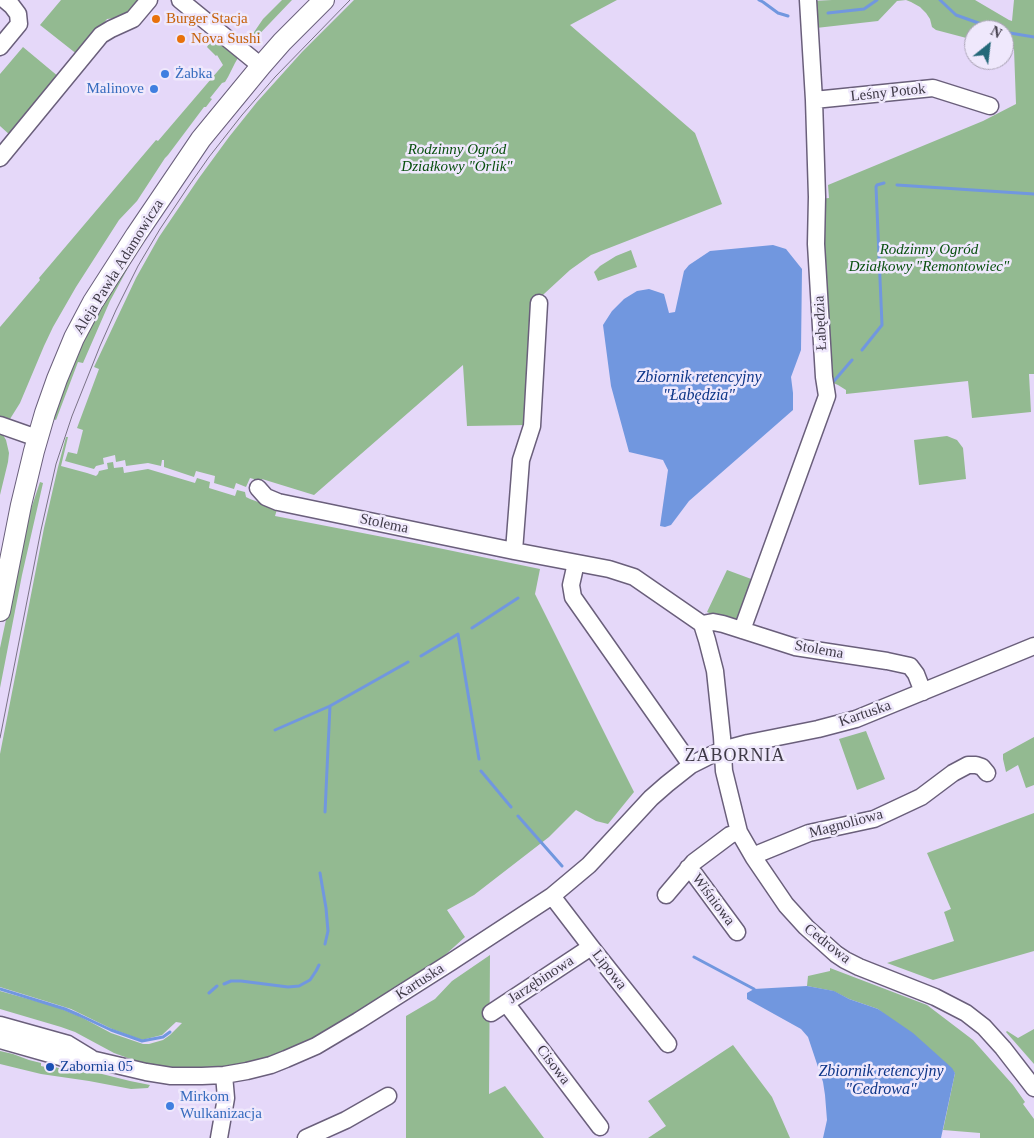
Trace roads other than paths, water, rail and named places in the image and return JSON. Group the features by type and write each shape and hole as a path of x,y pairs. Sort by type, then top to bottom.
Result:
{"main road":[{"name":"Aleja Pawła Adamowicza","path":"0,611 21,505 37,438 57,379 74,338 94,302 148,216 202,139 260,66 324,0"}],"street":[{"path":"0,47 19,24 18,14 5,0"},
{"path":"0,158 101,35 133,19 149,0"},
{"path":"180,0 260,66"},
{"name":"Łabędzia","path":"742,630 827,396 824,377 816,244 814,100 808,0"},
{"name":"Leśny Potok","path":"814,100 933,88 990,106"},
{"path":"514,551 521,460 532,426 539,303"},
{"path":"0,424 37,438"},
{"name":"Stolema","path":"258,488 266,497 278,502 514,551 609,568 634,577 702,624 713,622 795,647 910,666 916,674 923,692"},
{"path":"576,563 571,584 573,596 691,765"},
{"path":"702,624 714,671 722,750"},
{"name":"Kartuska","path":"0,1040 64,1058 95,1060 119,1067 165,1075 224,1075 272,1065 316,1046 358,1021 552,896 595,860 658,791 691,765 722,750 818,729 856,718 1034,646"},
{"name":"Cedrowa","path":"722,750 724,771 739,832 754,858 798,920 836,954 852,964 935,997 966,1013 984,1027 1034,1088"},
{"name":"Magnoliowa","path":"754,858 809,833 874,819 921,797 952,772 968,765 982,767 988,773"},
{"name":"Wiśniowa","path":"666,895 694,862 730,835 739,832"},
{"name":"Wiśniowa","path":"688,868 736,932"},
{"name":"Lipowa","path":"552,896 668,1044"},
{"name":"Jarzębinowa","path":"491,1013 591,947"},
{"name":"Cisowa","path":"506,1003 600,1126"},
{"name":"Kartuska","path":"0,1025 68,1044 95,1060"},
{"path":"220,1138 226,1098 224,1075"},
{"path":"306,1138 346,1120 388,1096"}],"water":[{"name":"Zbiornik retencyjny \"Łabędzia\"","path":"773,245 786,249 802,269 801,350 791,377 793,410 689,501 671,525 660,526 668,470 663,460 629,452 611,386 603,325 612,311 624,299 637,291 649,289 664,294 669,313 675,312 684,271 689,265 710,251"},
{"name":"Zbiornik retencyjny \"Cedrowa\"","path":"807,986 834,991 849,999 878,1009 913,1033 952,1068 955,1073 941,1138 823,1138 827,1120 825,1095 823,1082 808,1037 801,1029 747,999 747,993 754,989"}],"waterway":[{"path":"759,0 778,13 788,16"},
{"path":"828,13 864,9 877,0"},
{"path":"940,0 956,15 970,20"},
{"path":"1014,34 1034,37"},
{"path":"862,350 882,325 876,187 884,183"},
{"path":"897,185 1034,194"},
{"path":"834,381 852,360"},
{"path":"472,628 518,598"},
{"path":"421,656 458,634 479,759"},
{"path":"275,730 330,706 408,662"},
{"path":"325,812 330,706"},
{"path":"481,771 511,807"},
{"path":"518,816 562,866"},
{"path":"320,873 328,931 325,944"},
{"path":"694,957 754,989"},
{"path":"224,984 231,981 241,981 288,987 299,986 310,980 319,965"},
{"path":"209,993 217,986"},
{"path":"0,989 65,1009 111,1030 142,1041 163,1037 170,1032"}],"tram line":[{"path":"0,738 56,464 72,416 116,310 138,266 160,229 209,157 275,77 350,0"}],"place":[{"name":"Burger Stacja","path":"156,19"},
{"name":"Nova Sushi","path":"181,39"},
{"name":"Żabka","path":"165,74"},
{"name":"Malinove","path":"154,89"},
{"name":"Zabornia 05","path":"50,1067"},
{"name":"Mirkom Wulkanizacja","path":"170,1106"}],"district":[{"name":"ZABORNIA","path":"735,756"}],"park label":[{"name":"Rodzinny Ogród Działkowy \"Orlik\"","path":"457,158"},
{"name":"Rodzinny Ogród Działkowy \"Remontowiec\"","path":"929,258"}]}
